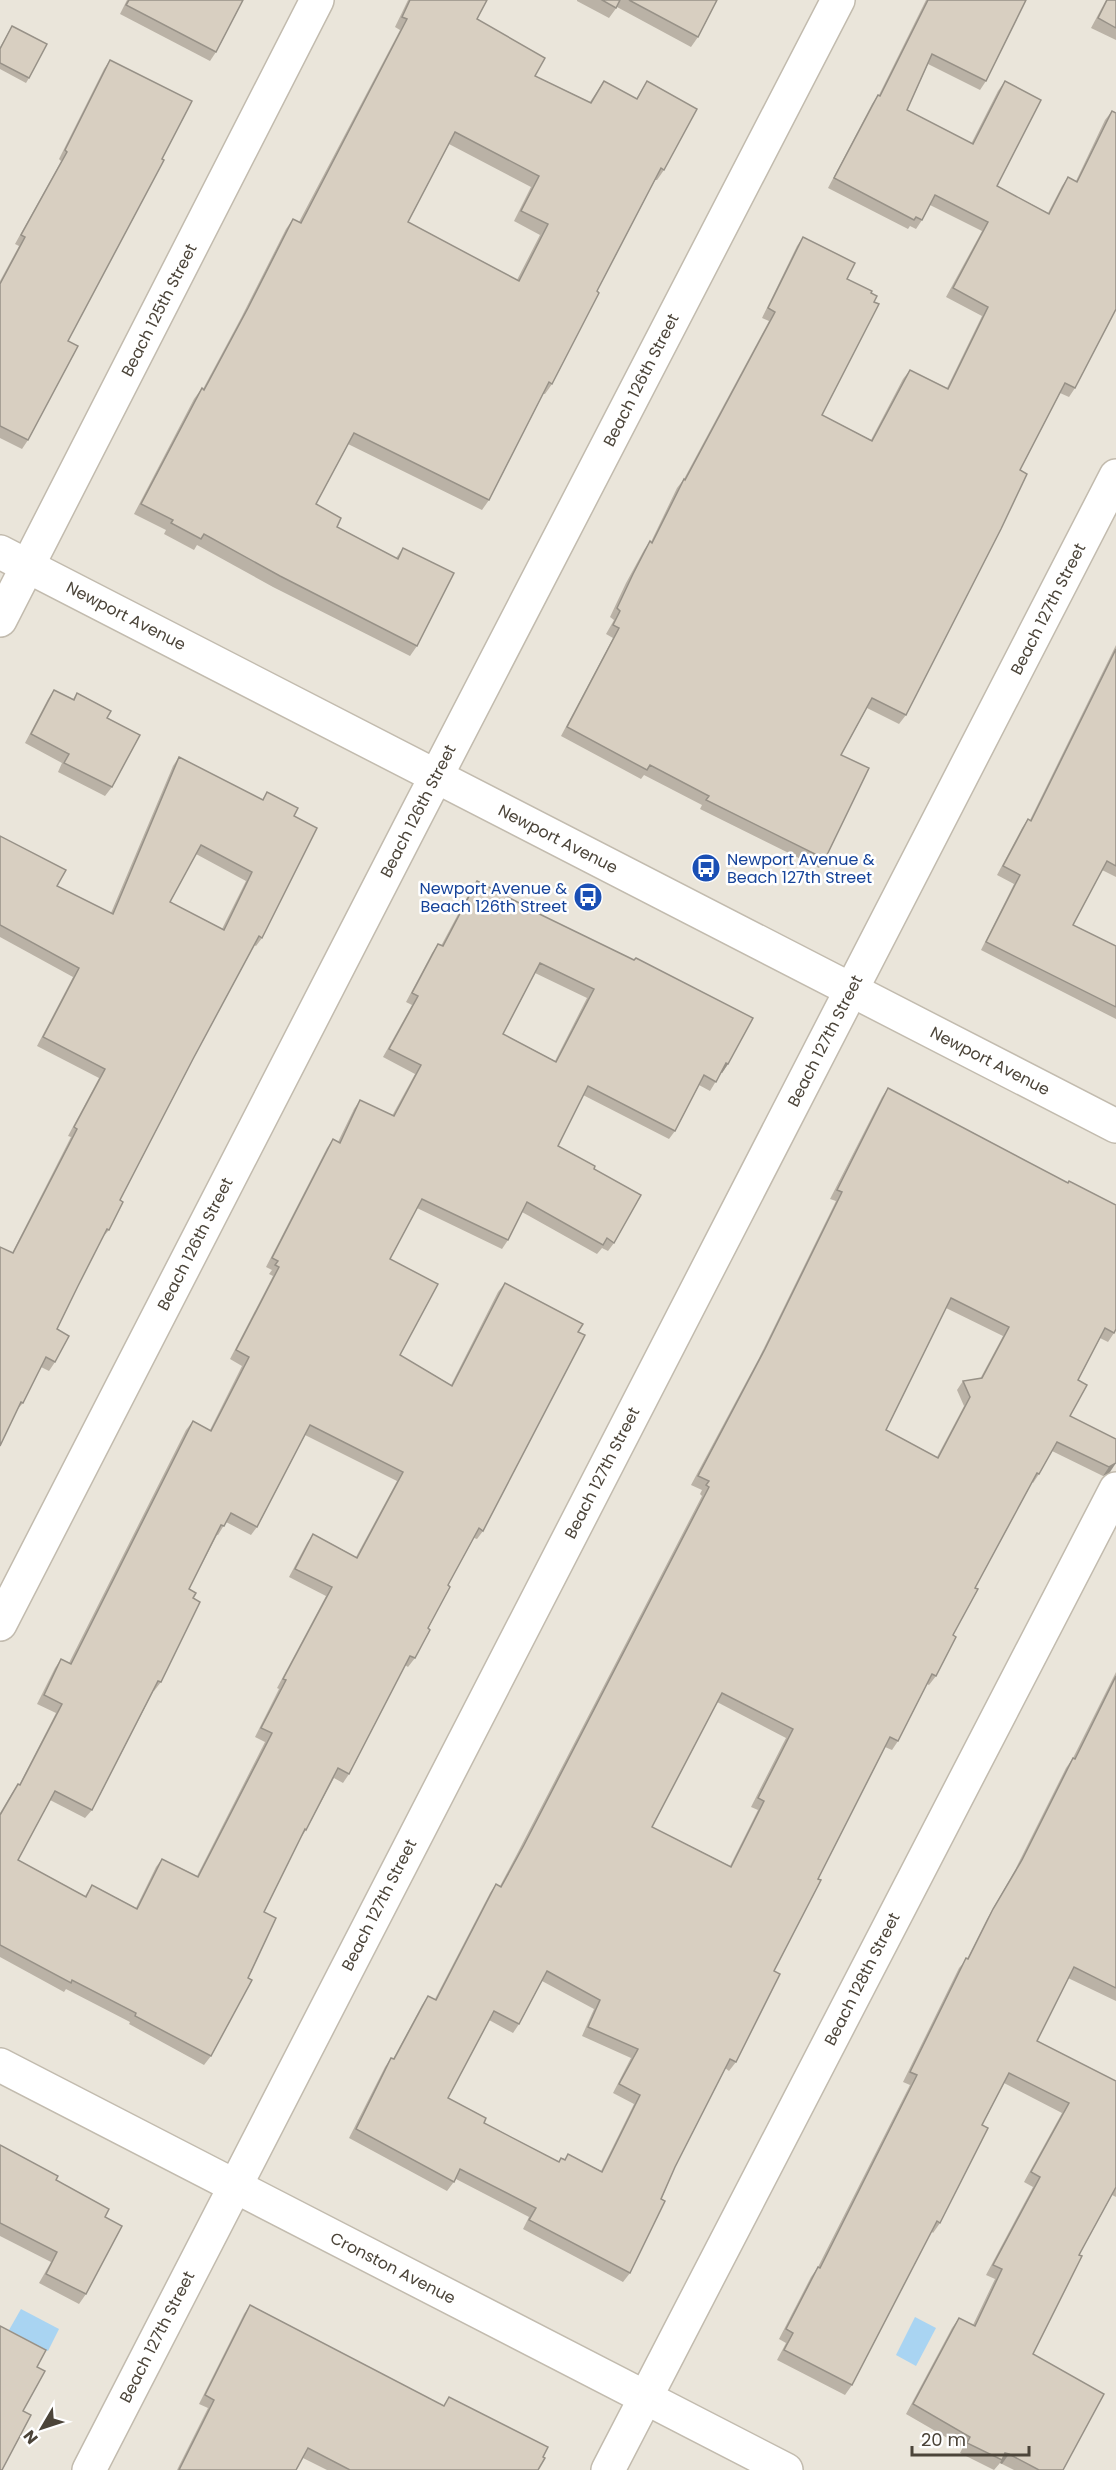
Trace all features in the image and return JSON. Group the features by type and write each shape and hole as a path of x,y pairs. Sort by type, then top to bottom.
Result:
{"street":[{"name":"Beach 125th Street","path":"0,620 14,559 317,0"},
{"name":"Beach 126th Street","path":"0,1624 838,0"},
{"name":"Beach 127th Street","path":"89,2470 1116,476"},
{"name":"Newport Avenue","path":"14,559 1116,1126"},
{"name":"Beach 128th Street","path":"608,2470 1116,1489"},
{"name":"Cronston Avenue","path":"0,2065 786,2470"}],"shaded area":[{"path":"0,0 1116,0 1116,2470 0,2470"}],"water":[{"path":"21,2309 59,2329 48,2351 9,2330"},
{"path":"915,2317 936,2328 916,2366 896,2355"}],"building":[{"path":"129,0 243,0 216,52 126,5"},
{"path":"410,0 487,0 477,19 545,58 535,76 591,103 604,81 637,99 647,81 697,109 664,170 661,168 552,384 549,382 489,500 354,433 316,504 341,518 337,527 398,559 403,548 454,573 417,646 280,576 204,534 201,539 171,523 173,520 141,504 202,388 204,390 248,308 293,219 301,223 407,19 402,17","holes":["455,132 539,176 521,211 548,224 519,281 408,222"]},
{"path":"602,0 620,0 616,8"},
{"path":"629,0 717,0 698,37"},
{"path":"928,0 1026,0 986,81 932,54 907,110 973,144 1005,81 1041,100 997,186 1049,214 1068,177 1077,182 1112,111 1116,113 1116,309 1075,388 1065,383 1020,470 1027,474 906,715 872,698 841,755 869,768 825,859 706,800 709,796 650,765 647,770 567,727 619,628 613,625 620,611 617,608 633,574 650,541 652,543 684,479 775,312 768,308 803,237 855,263 847,279 872,291 871,293 877,296 874,302 879,304 822,415 872,441 910,370 948,389 988,307 953,288 988,222 935,195 922,220 916,217 914,220 834,178 878,95 880,96"},
{"path":"1107,0 1116,0 1116,28 1098,18"},
{"path":"12,26 47,44 29,78 0,63 0,49"},
{"path":"110,60 192,101 162,159 164,160 68,341 78,346 28,440 0,426 0,284 25,237 21,235 67,152 65,150"},
{"path":"1116,649 1116,866 1107,861 1073,925 1116,946 1116,1007 986,942 1020,875 1003,866 1028,819 1031,821"},
{"path":"54,690 74,700 77,693 111,711 107,718 140,735 112,787 64,763 69,754 31,734"},
{"path":"179,757 263,800 267,792 298,808 294,816 317,828 262,938 259,936 193,1059 120,1200 123,1202 109,1230 107,1229 57,1329 69,1336 55,1362 46,1357 0,1446 0,1247 13,1253 105,1069 43,1037 79,968 0,925 0,836 66,870 57,886 113,914","holes":["201,845 252,872 224,930 170,902"]},
{"path":"477,881 527,908 634,960 636,958 753,1018 716,1082 704,1075 675,1131 588,1086 558,1146 641,1195 614,1243 607,1238 603,1245 527,1202 508,1240 422,1199 390,1259 438,1284 400,1355 452,1386 505,1283 583,1324 578,1332 585,1335 483,1531 479,1528 448,1585 450,1587 415,1658 410,1656 349,1774 338,1768 305,1829 264,1912 276,1918 248,1978 252,1980 211,2056 135,2016 136,2013 72,1980 71,1983 0,1945 0,1815 18,1784 20,1785 62,1704 44,1695 61,1659 71,1664 193,1421 211,1431 249,1357 236,1350 279,1267 275,1265 278,1261 272,1258 333,1139 340,1143 360,1100 394,1116 421,1065 389,1049 418,996 412,993 438,944 443,946","holes":["540,963 594,989 556,1062 503,1034","310,1425 403,1472 357,1558 313,1534 295,1569 332,1587 283,1679 286,1680 261,1728 272,1733 198,1877 162,1859 137,1909 92,1885 86,1897 18,1860 55,1791 92,1810 158,1681 161,1682 200,1602 193,1598 196,1593 189,1589 221,1525 224,1526 231,1513 257,1527"]},
{"path":"888,1088 1068,1183 1069,1181 1116,1205 1116,1329 1114,1333 1105,1328 1078,1380 1087,1385 1070,1416 1116,1439 1116,1463 1109,1467 1057,1442 1039,1474 1037,1473 975,1588 978,1589 953,1635 956,1637 936,1676 932,1674 898,1741 890,1737 774,1971 780,1974 736,2062 730,2059 675,2167 661,2199 665,2201 630,2273 529,2220 536,2208 460,2169 454,2182 356,2129 391,2058 394,2059 428,1996 436,2000 496,1884 501,1887 709,1487 706,1485 709,1481 698,1476 765,1349 842,1192 837,1190","holes":["951,1298 1009,1327 982,1378 963,1381 970,1397 938,1458 886,1430","722,1693 793,1729 758,1798 764,1801 731,1867 652,1827","547,1971 600,2000 588,2027 638,2049 619,2084 640,2095 602,2172 568,2154 565,2160 561,2158 559,2162 484,2123 486,2118 448,2098 494,2011 519,2024"]},
{"path":"1116,1676 1116,1988 1074,1967 1037,2041 1116,2081 1116,2187 1079,2255 1082,2256 1033,2354 1104,2394 1063,2470 1039,2470 1009,2454 1005,2453 1002,2460 967,2443 970,2437 913,2404 959,2318 975,2326 1002,2269 993,2265 1040,2177 1031,2172 1069,2103 1009,2073 982,2125 988,2128 940,2223 937,2221 852,2385 784,2350 793,2333 786,2329 818,2267 820,2268 917,2075 910,2072 966,1958 968,1959 993,1909 1022,1860"},
{"path":"0,2145 58,2176 56,2180 109,2209 105,2217 122,2226 86,2294 46,2274 57,2252 0,2223"},
{"path":"250,2305 444,2406 449,2397 548,2447 543,2457 545,2458 538,2470 350,2470 308,2448 296,2470 179,2470 214,2400 205,2395"},
{"path":"0,2326 46,2350 37,2367 45,2371 23,2411 31,2415 2,2470 0,2470"}],"place":[{"name":"Newport Avenue & Beach 127th Street","path":"706,868"},
{"name":"Newport Avenue & Beach 126th Street","path":"588,897"}]}
